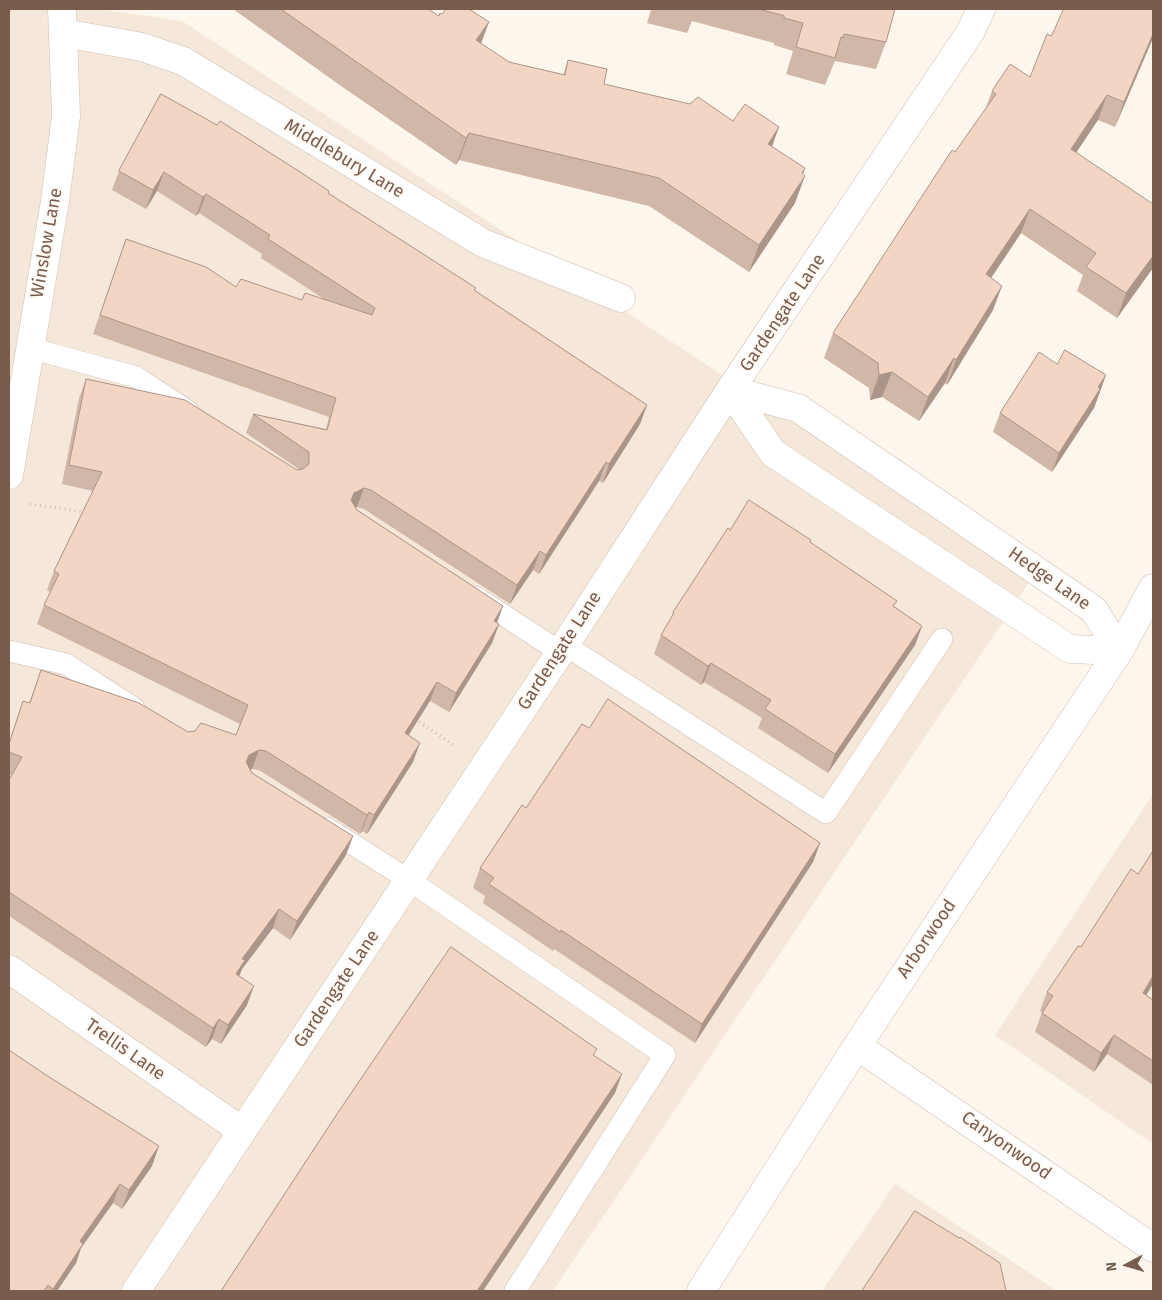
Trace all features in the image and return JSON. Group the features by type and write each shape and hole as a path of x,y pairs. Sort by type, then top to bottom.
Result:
{"street":[{"name":"Gardengate Lane","path":"136,1291 562,648 730,390 971,31 981,9"},
{"name":"Middlebury Lane","path":"63,21 183,61 484,243 621,298"},
{"name":"Winslow Lane","path":"9,475 55,201 66,116 63,21"},
{"name":"Hedge Lane","path":"730,390 798,408 1094,610 1119,651"},
{"path":"730,390 773,453 1070,649 1119,651"},
{"name":"Arborwood","path":"701,1291 857,1046 1119,651 1153,588"},
{"name":"Trellis Lane","path":"9,969 242,1131"},
{"name":"Canyonwood","path":"857,1046 1153,1248"}],"lane":[{"path":"30,348 136,377 201,419"},
{"path":"462,588 562,648 826,813 942,638"},
{"path":"9,651 66,664 149,718"},
{"path":"310,817 409,880 665,1055 515,1291"}],"path":[{"path":"28,503 88,513"},
{"path":"411,716 484,766"}],"shaded area":[{"path":"9,9 99,9 182,21 1032,578 553,1291 9,1291"},
{"path":"1153,794 1153,1144 995,1035"},
{"path":"895,1184 1057,1291 822,1291"}],"building":[{"path":"281,9 428,9 439,16 446,9 469,9 489,22 476,40 509,62 565,75 568,60 607,69 604,84 690,104 698,97 733,121 745,104 779,127 768,144 805,168 802,173 805,176 759,245 659,178 469,133 466,138"},
{"path":"759,9 895,9 886,42 844,34 843,38 841,37 835,58 796,47 803,23"},
{"path":"1064,9 1153,9 1153,34 1124,102 1107,95 1071,149 1153,204 1153,256 1126,293 1086,267 1096,253 1030,209 986,274 1002,286 956,360 954,358 928,397 892,372 879,375 878,363 833,333 952,150 955,152 996,94 992,91 1010,64 1030,77 1047,34 1051,36"},
{"path":"161,94 217,125 220,121 297,170 329,191 328,193 476,288 474,290 647,405 609,464 606,462 546,555 540,551 517,585 371,490 364,488 354,493 351,500 357,510 503,606 494,621 499,624 456,693 437,682 405,733 420,743 374,815 369,812 367,815 266,751 259,750 249,755 246,762 252,773 353,836 297,921 279,909 242,959 245,960 236,974 254,986 228,1025 219,1019 213,1028 9,892 9,780 22,757 9,752 9,744 23,701 30,703 41,670 139,703 188,732 195,731 201,723 236,735 248,705 44,605 59,574 54,571 102,472 69,465 86,379 185,400 297,470 303,469 309,464 309,452 253,414 327,430 336,398 100,315 126,239 206,267 236,287 241,279 302,300 305,293 372,315 375,308 268,239 270,235 206,194 203,197 164,172 153,190 119,171"},
{"path":"1065,350 1106,375 1098,387 1100,389 1059,453 1000,413 1039,352 1057,364"},
{"path":"749,500 811,540 810,542 897,601 893,606 922,626 835,754 765,709 771,700 711,663 708,666 661,635 673,612 728,528 730,530"},
{"path":"608,699 820,843 702,1024 489,884 494,878 480,868 522,805 526,808 582,724 589,728"},
{"path":"1153,851 1153,976 1143,993 1153,1000 1153,1061 1114,1035 1101,1053 1042,1013 1053,996 1047,992 1078,946 1081,947 1131,869 1138,874"},
{"path":"451,947 597,1049 593,1055 622,1074 477,1291 221,1291 337,1114"},
{"path":"9,1050 159,1146 129,1190 120,1184 80,1241 83,1244 53,1289 48,1285 44,1291 9,1291"},
{"path":"915,1211 1000,1263 1006,1291 862,1291"}]}
